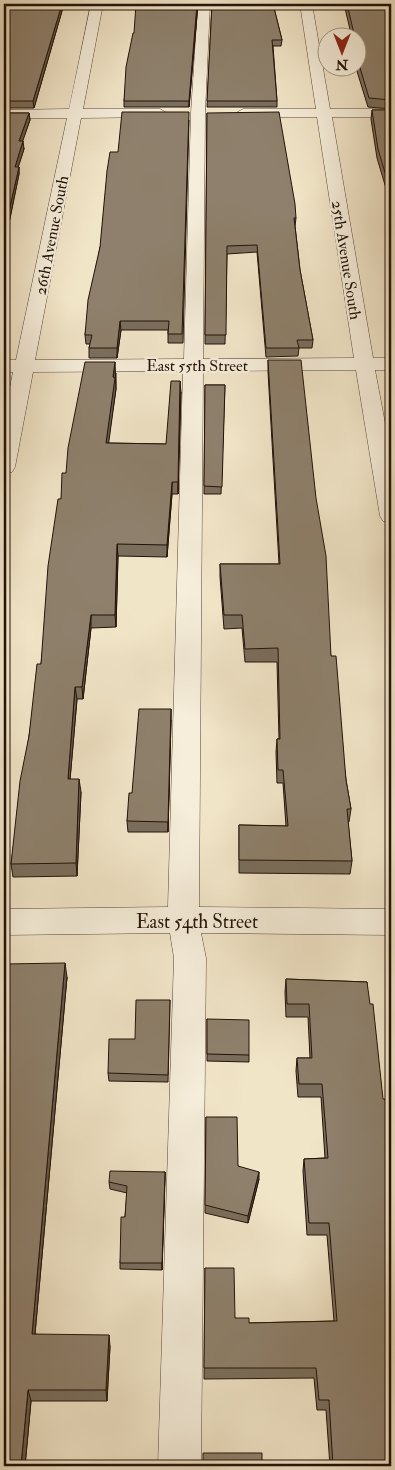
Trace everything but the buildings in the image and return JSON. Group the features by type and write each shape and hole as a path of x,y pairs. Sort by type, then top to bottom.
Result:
{"street":[{"name":"26th Avenue South","path":"4,467 97,4"},
{"path":"180,1466 190,958 183,920 195,365 214,113 204,4"},
{"name":"25th Avenue South","path":"306,4 364,364 391,516"},
{"path":"4,114 391,113"},
{"name":"East 55th Street","path":"4,366 391,364"},
{"name":"East 54th Street","path":"4,922 183,920 391,922"}]}
